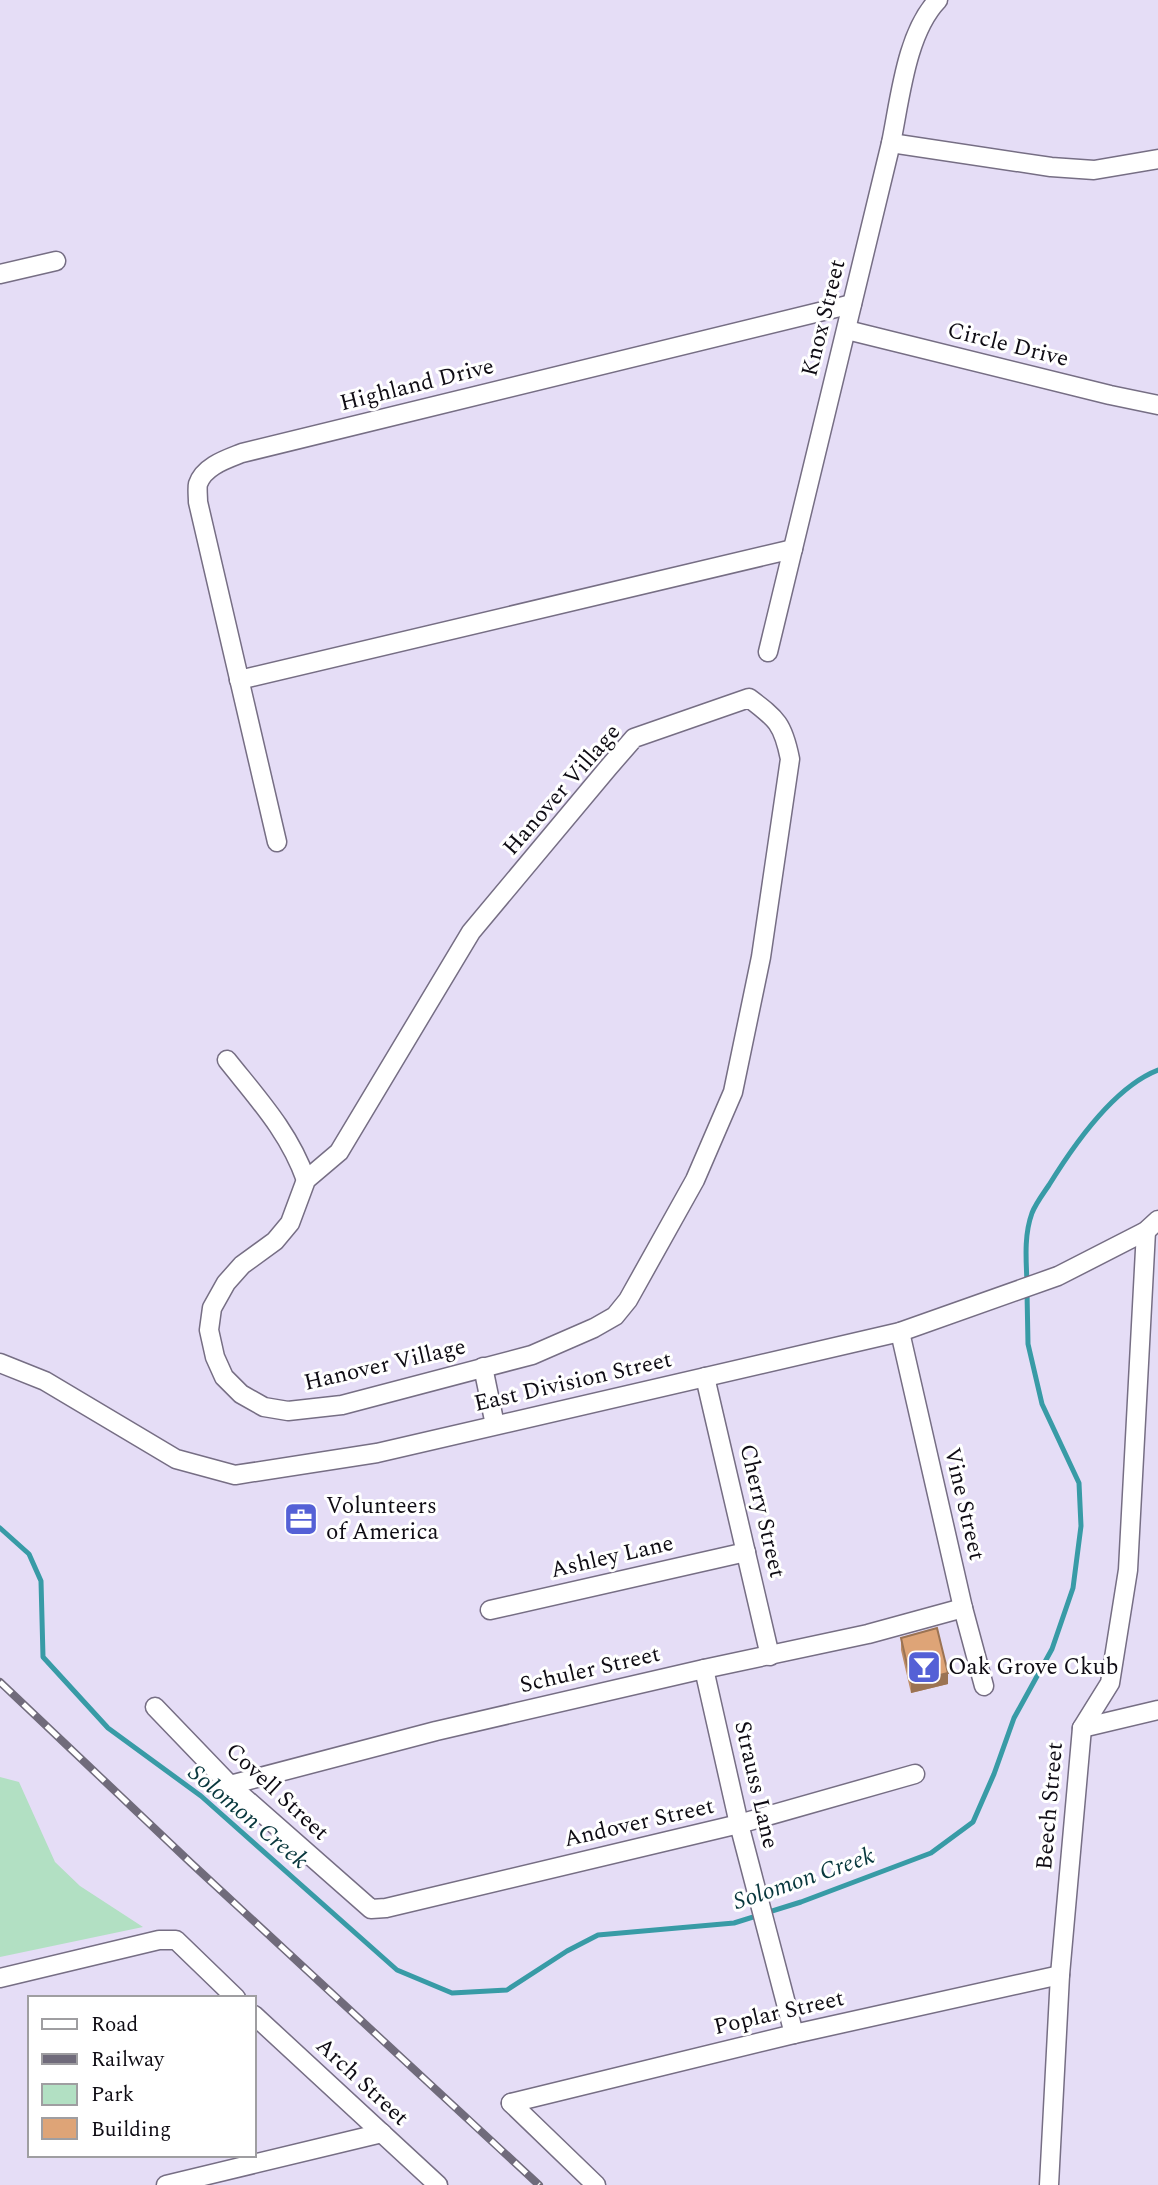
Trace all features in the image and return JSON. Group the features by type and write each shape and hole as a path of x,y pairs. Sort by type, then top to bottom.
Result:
{"street":[{"name":"Knox Street","path":"768,652 891,143 908,62 918,30 938,0"},
{"path":"891,143 1051,167 1094,170 1158,159"},
{"path":"0,274 56,261"},
{"name":"Highland Drive","path":"277,842 198,502 198,484 206,472 219,462 242,453 852,304"},
{"name":"Circle Drive","path":"846,330 1158,405"},
{"path":"239,680 793,549"},
{"name":"Hanover Village","path":"749,698 775,717 786,738 790,759 761,957 733,1092 695,1180 646,1271 615,1316 559,1345 532,1355 342,1405 288,1411 264,1407 241,1394 225,1377 215,1357 209,1330 212,1308 226,1283 242,1265 275,1241 290,1223 306,1180 339,1152 471,932 634,738 749,698"},
{"path":"227,1060 285,1134 297,1155 306,1180"},
{"name":"East Division Street","path":"0,1363 45,1381 176,1459 235,1475 377,1454 900,1332 1058,1276 1152,1226"},
{"name":"Beech Street","path":"1049,2185 1060,1975 1082,1728 1110,1682 1128,1570 1152,1226"},
{"name":"Vine Street","path":"900,1332 963,1608 984,1686"},
{"name":"Hanover Village","path":"483,1367 495,1425"},
{"name":"Cherry Street","path":"705,1377 770,1656"},
{"name":"Ashley Lane","path":"490,1610 746,1552"},
{"name":"Schuler Street","path":"230,1785 436,1731 770,1656 963,1608"},
{"name":"Strauss Lane","path":"704,1669 739,1824 794,2034"},
{"name":"Covell Street","path":"155,1707 230,1785 371,1909"},
{"path":"1082,1728 1158,1710"},
{"name":"Andover Street","path":"371,1909 386,1908 739,1824 915,1774"},
{"path":"0,1978 159,1940 176,1940 234,1996"},
{"name":"Poplar Street","path":"596,2185 512,2104 794,2034 1060,1975"},
{"name":"Arch Street","path":"256,2017 438,2185"},
{"path":"166,2185 382,2133"}],"green space":[{"path":"0,1777 19,1782 55,1862 80,1886 143,1927 0,1957"}],"building":[{"name":"Oak Grove Ckub","path":"937,1628 948,1673 911,1682 901,1638"}],"waterway":[{"name":"Solomon Creek","path":"1027,1282 1028,1230 1038,1202 1096,1119 1126,1090 1158,1070"},
{"name":"Solomon Creek","path":"0,1528 29,1554 41,1581 43,1657 108,1728 201,1796 397,1970 452,1993 507,1990 567,1951 598,1935 734,1923 801,1902 931,1853 973,1822 1014,1718 1052,1649 1073,1588 1081,1526 1079,1483 1042,1404 1028,1344 1027,1292"}],"railway":[{"path":"0,1682 539,2185"}],"place":[{"name":"Volunteers of America","path":"301,1519"},
{"name":"Oak Grove Ckub","path":"924,1667"}]}
